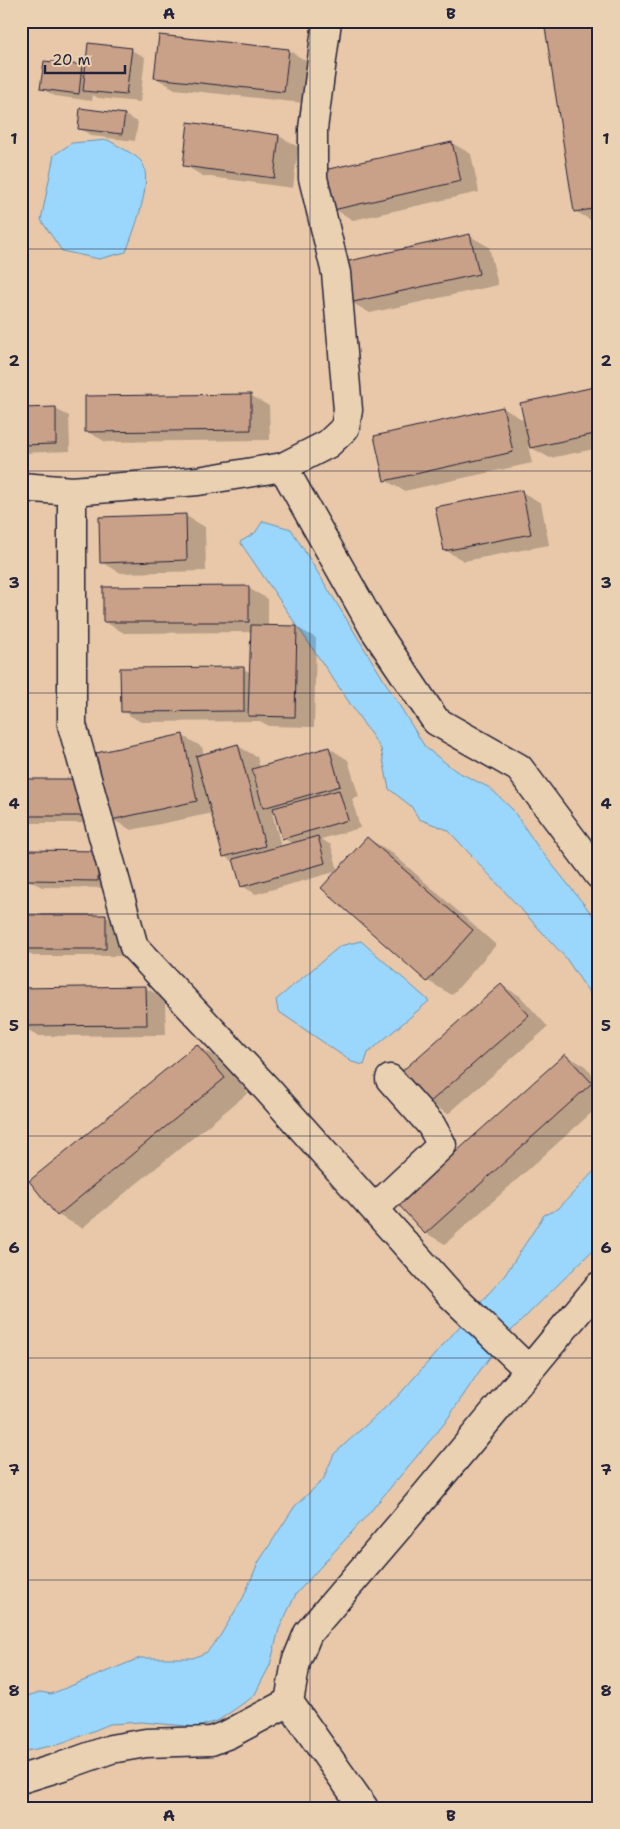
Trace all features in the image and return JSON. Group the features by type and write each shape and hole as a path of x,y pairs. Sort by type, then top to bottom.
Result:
{"street":[{"path":"21,487 72,491 198,482 283,467 328,444 345,428 348,410 336,273 313,178 313,129 328,21"},
{"path":"283,467 374,629 436,721 519,768 599,875"},
{"path":"72,491 72,725 134,947 268,1089 451,1295 529,1370"},
{"path":"374,1209 442,1145 432,1125 390,1079"},
{"path":"364,1808 289,1702 296,1662 308,1633 599,1286"},
{"path":"21,1779 111,1749 146,1743 211,1741 229,1734 289,1702"}],"water":[{"path":"108,140 141,161 145,169 146,180 141,206 126,252 99,259 62,251 41,220 54,155 72,143"},
{"path":"263,521 291,529 425,747 456,771 490,788 512,809 538,847 599,923 599,1007 565,957 448,830 419,819 411,806 389,789 381,749 240,542 255,533"},
{"path":"361,941 429,1001 368,1053 364,1065 352,1062 278,1011 276,1000 340,946"},
{"path":"599,1166 599,1244 509,1333 481,1369 444,1424 369,1513 296,1594 279,1629 270,1665 254,1696 219,1720 198,1727 141,1722 110,1724 61,1744 21,1752 21,1698 40,1692 51,1694 140,1658 193,1658 207,1652 220,1636 243,1598 258,1563 295,1506 323,1480 334,1454 398,1396 505,1275 544,1215 558,1209"}],"building":[{"path":"544,21 599,21 599,208 574,212"},
{"path":"159,35 289,49 284,92 154,78"},
{"path":"88,43 132,48 126,95 83,91"},
{"path":"44,61 82,65 79,94 40,89"},
{"path":"80,108 125,114 122,134 78,129"},
{"path":"188,122 279,135 274,178 183,166"},
{"path":"452,142 461,181 333,210 324,170"},
{"path":"470,234 479,274 349,303 340,263"},
{"path":"599,386 599,433 530,448 520,403"},
{"path":"251,394 251,430 85,432 85,396"},
{"path":"56,407 56,444 21,445 21,408"},
{"path":"503,407 513,452 384,481 374,436"},
{"path":"522,490 531,534 444,551 435,507"},
{"path":"186,514 187,560 100,563 99,517"},
{"path":"249,586 249,622 103,622 103,587"},
{"path":"251,625 297,626 295,717 248,716"},
{"path":"244,667 244,711 121,712 120,668"},
{"path":"183,734 197,801 111,820 96,753"},
{"path":"238,744 265,846 223,857 196,756"},
{"path":"329,747 340,786 263,808 252,769"},
{"path":"21,779 83,779 82,816 21,816"},
{"path":"339,790 348,820 282,839 273,808"},
{"path":"318,836 325,863 241,887 233,859"},
{"path":"367,837 473,930 427,982 321,888"},
{"path":"28,850 99,851 98,881 27,880"},
{"path":"21,915 106,915 106,949 21,949"},
{"path":"501,984 529,1015 428,1104 401,1072"},
{"path":"146,986 147,1025 21,1026 21,988"},
{"path":"197,1044 225,1078 57,1216 29,1181"},
{"path":"565,1054 592,1083 425,1234 398,1204"}]}
